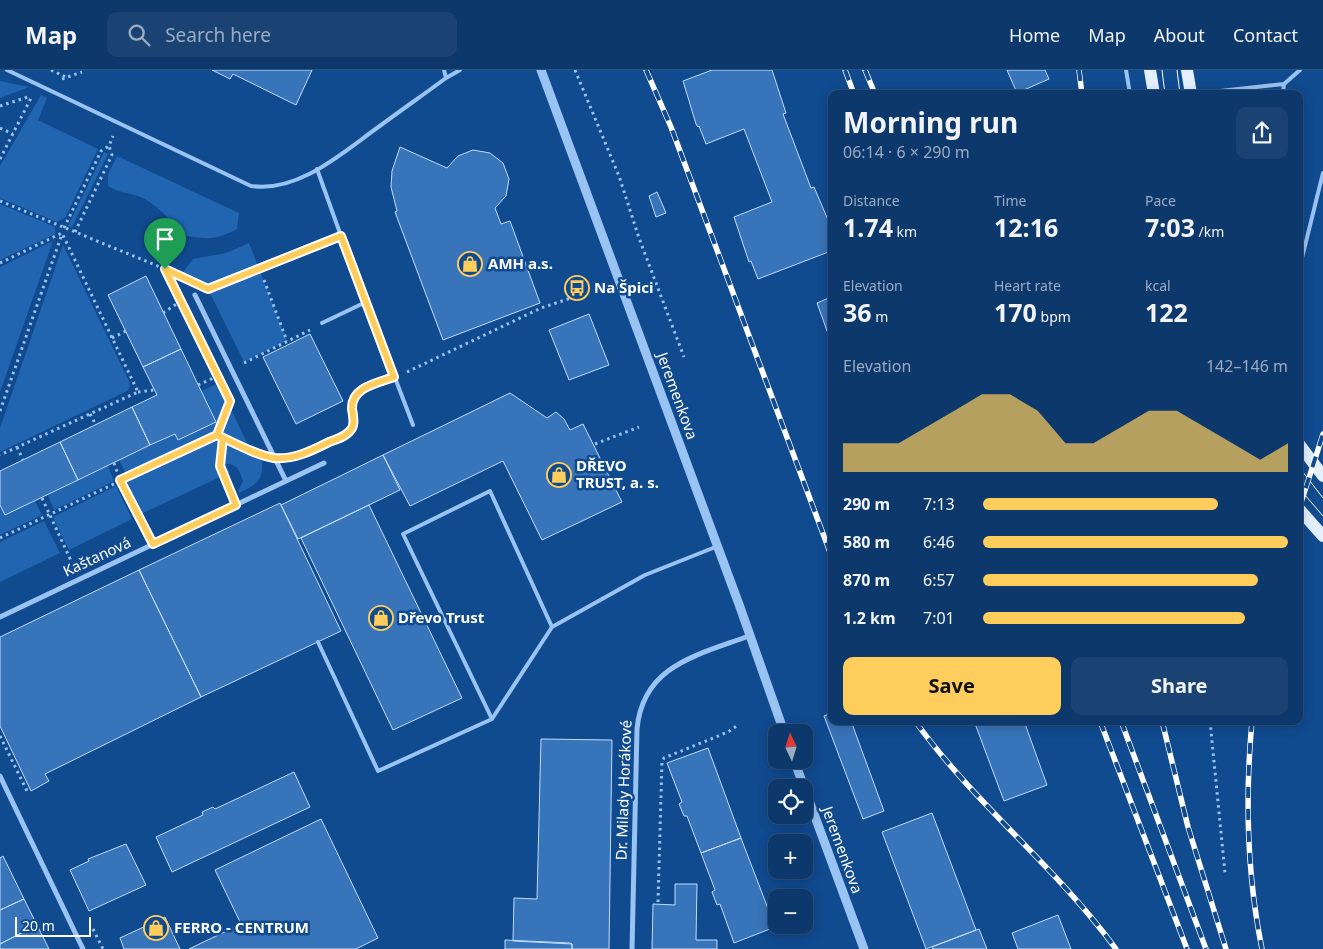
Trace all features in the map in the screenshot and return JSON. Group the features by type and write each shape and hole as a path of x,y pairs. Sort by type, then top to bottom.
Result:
{"main road":[{"path":"1150,70 1153,90"},
{"path":"1187,70 1191,90"},
{"path":"1303,449 1323,476"},
{"path":"1303,514 1323,536"}],"street":[{"name":"Jeremenkova","path":"541,70 718,546 781,724"},
{"path":"195,295 286,481"},
{"name":"Kaštanová","path":"0,617 324,463"},
{"name":"Dr. Milady Horákové","path":"632,949 637,729 638,713 643,699 657,680 688,659 749,636"},
{"name":"Jeremenkova","path":"797,769 864,949"},
{"path":"0,776 83,949"}],"lane":[{"path":"7,70 251,186 260,188 286,184 318,169 460,70"},
{"path":"444,70 446,78"},
{"path":"1126,70 1129,90"},
{"path":"1229,90 1284,84 1300,70"},
{"path":"1283,90 1284,84"},
{"path":"318,169 341,236 413,425"},
{"path":"1303,254 1323,173"},
{"path":"260,268 341,236"},
{"path":"322,323 366,302"},
{"path":"492,719 403,534 490,491 552,627"},
{"path":"318,642 378,771 492,719 552,627 645,575 718,546"}],"path":[{"path":"51,70 66,77"},
{"path":"575,70 619,176 639,238 684,357"},
{"path":"56,81 82,72"},
{"path":"0,106 32,96 0,160"},
{"path":"0,128 13,134"},
{"path":"0,411 64,228 101,151 109,146 117,129"},
{"path":"75,232 112,155 109,146"},
{"path":"0,202 194,282"},
{"path":"0,264 62,233"},
{"path":"62,233 138,392"},
{"path":"201,286 208,289 260,268 288,341"},
{"path":"165,269 185,309"},
{"path":"275,458 303,454 349,433 353,425 352,404 357,394 366,388 394,377 541,308 574,297"},
{"path":"164,313 181,301"},
{"path":"198,385 322,323"},
{"path":"112,338 126,331"},
{"path":"214,367 222,384"},
{"path":"0,455 138,392 154,390"},
{"path":"226,393 235,410"},
{"path":"0,538 217,435 230,401"},
{"path":"90,414 96,425"},
{"path":"595,444 638,428"},
{"path":"217,435 256,452 251,444"},
{"path":"223,438 220,466 236,505"},
{"path":"17,447 23,460"},
{"path":"114,463 120,480 153,544"},
{"path":"42,498 80,579"},
{"path":"658,902 664,758 728,732 738,725"},
{"path":"1210,725 1225,873"},
{"path":"0,736 27,791"}],"shaded area":[{"path":"0,81 29,87 0,98"},
{"path":"41,95 47,98 38,120 98,149 65,218 57,222 0,198 0,166"},
{"path":"104,152 108,154 72,227 68,226"},
{"path":"117,156 239,213 237,229 222,236 210,238 182,235 157,207 145,199 108,186 108,174"},
{"path":"0,204 55,227 55,234 0,260"},
{"path":"53,241 0,392 0,267"},
{"path":"249,243 287,341 244,362 208,289 180,276 193,259 226,253"},
{"path":"63,245 129,381 130,387 127,391 0,452 0,428"},
{"path":"219,383 225,396 224,414 216,429 209,436 126,474 119,460 175,434 178,440 216,422 201,391"},
{"path":"230,407 249,447 221,434"},
{"path":"214,440 221,443 218,464 222,476 141,514 126,482"},
{"path":"224,444 262,457 262,471 259,480 239,493 238,491 243,481 239,471 233,465 226,464 230,473 226,475 222,463"},
{"path":"108,466 114,481 54,510 48,495"},
{"path":"116,486 132,519 69,550 53,517"},
{"path":"35,501 42,515 0,535 0,505 5,515"},
{"path":"44,521 60,553 0,582 0,542"}],"building":[{"path":"212,70 312,70 296,105 233,74 230,79"},
{"path":"712,70 772,70 786,113 783,114 811,188 814,187 828,220 828,252 758,279 751,261 749,262 734,217 772,202 744,129 706,144 699,126 696,124 683,81"},
{"path":"1007,70 1045,70 1049,79 1024,90 1016,90"},
{"name":"AMH a.s.","path":"400,147 447,168 458,156 473,150 490,153 503,163 509,179 506,196 495,208 501,224 510,221 540,303 443,340 395,212 397,211 391,187 392,171"},
{"path":"657,192 666,213 656,217 649,196"},
{"path":"146,276 181,349 143,367 108,295"},
{"path":"828,298 828,334 817,303"},
{"path":"589,314 609,365 569,380 549,330"},
{"path":"310,334 343,401 296,424 263,357"},
{"path":"181,349 216,422 178,440 175,434 150,445 132,407 157,395 143,367"},
{"name":"DŘEVO TRUST, a. s.","path":"510,393 547,418 556,412 564,419 570,430 583,424 622,502 542,540 503,461 410,506 383,455"},
{"path":"132,407 150,445 78,480 60,442"},
{"path":"60,442 78,480 5,515 0,505 0,471"},
{"path":"383,455 400,490 298,539 281,505"},
{"path":"280,503 341,631 201,697 139,570"},
{"name":"Dřevo Trust","path":"369,505 462,698 393,730 301,538"},
{"path":"139,570 201,697 45,774 49,781 31,791 0,726 0,637"},
{"path":"828,714 828,725 852,725 884,811 863,819 824,716"},
{"path":"976,725 1025,725 1047,785 1004,801"},
{"path":"541,739 612,740 609,949 572,949 572,944 513,941 514,898 537,899"},
{"path":"708,748 741,838 701,853 687,816 684,816 679,804 682,802 667,763"},
{"path":"294,772 310,807 172,872 156,837 203,815 202,812 213,807 215,809"},
{"path":"932,813 976,930 926,949 882,832"},
{"path":"321,819 378,938 356,949 189,949 241,924 215,870"},
{"path":"741,838 768,909 768,930 734,943 720,904 717,905 712,892 715,890 701,853"},
{"path":"126,844 146,885 89,911 70,870 89,861 88,859"},
{"path":"3,856 24,899 0,910 0,858"},
{"path":"675,884 697,884 696,940 717,940 717,949 652,949 653,904 675,905"},
{"path":"24,899 37,925 0,944 0,910"},
{"path":"1058,915 1071,949 1018,949 1012,933"},
{"name":"FERRO - CENTRUM","path":"165,917 180,949 124,949 120,938"},
{"path":"37,925 49,949 0,949 0,944"},
{"path":"979,929 987,949 933,949 932,947"},
{"path":"505,940 570,943 572,944 572,949 505,949"}],"tram line":[{"path":"1162,70 1164,90"},
{"path":"1177,70 1180,90"},
{"path":"1303,472 1323,498"},
{"path":"1303,493 1323,516"}],"railway":[{"path":"646,70 671,127 828,547"},
{"path":"845,70 852,90"},
{"path":"865,70 873,90"},
{"path":"1079,70 1082,90"},
{"path":"1303,496 1323,434"},
{"path":"918,725 963,780 1068,890 1116,949"},
{"path":"1102,725 1187,949"},
{"path":"1122,725 1206,949"},
{"path":"1163,725 1188,827 1226,949"},
{"path":"1252,725 1248,778 1250,864 1262,949"}],"place":[{"name":"AMH a.s.","path":"470,264"},
{"name":"Na Špici","path":"577,288"},
{"name":"DŘEVO TRUST, a. s.","path":"559,475"},
{"name":"Dřevo Trust","path":"381,618"},
{"name":"FERRO - CENTRUM","path":"156,928"}],"route":[{"path":"165,269 208,289 341,236 394,377 366,388 357,394 353,399 353,425 349,433 303,454 275,458 217,435 120,480 153,544 236,505 220,466 223,438 217,435 230,401 165,269"}]}
